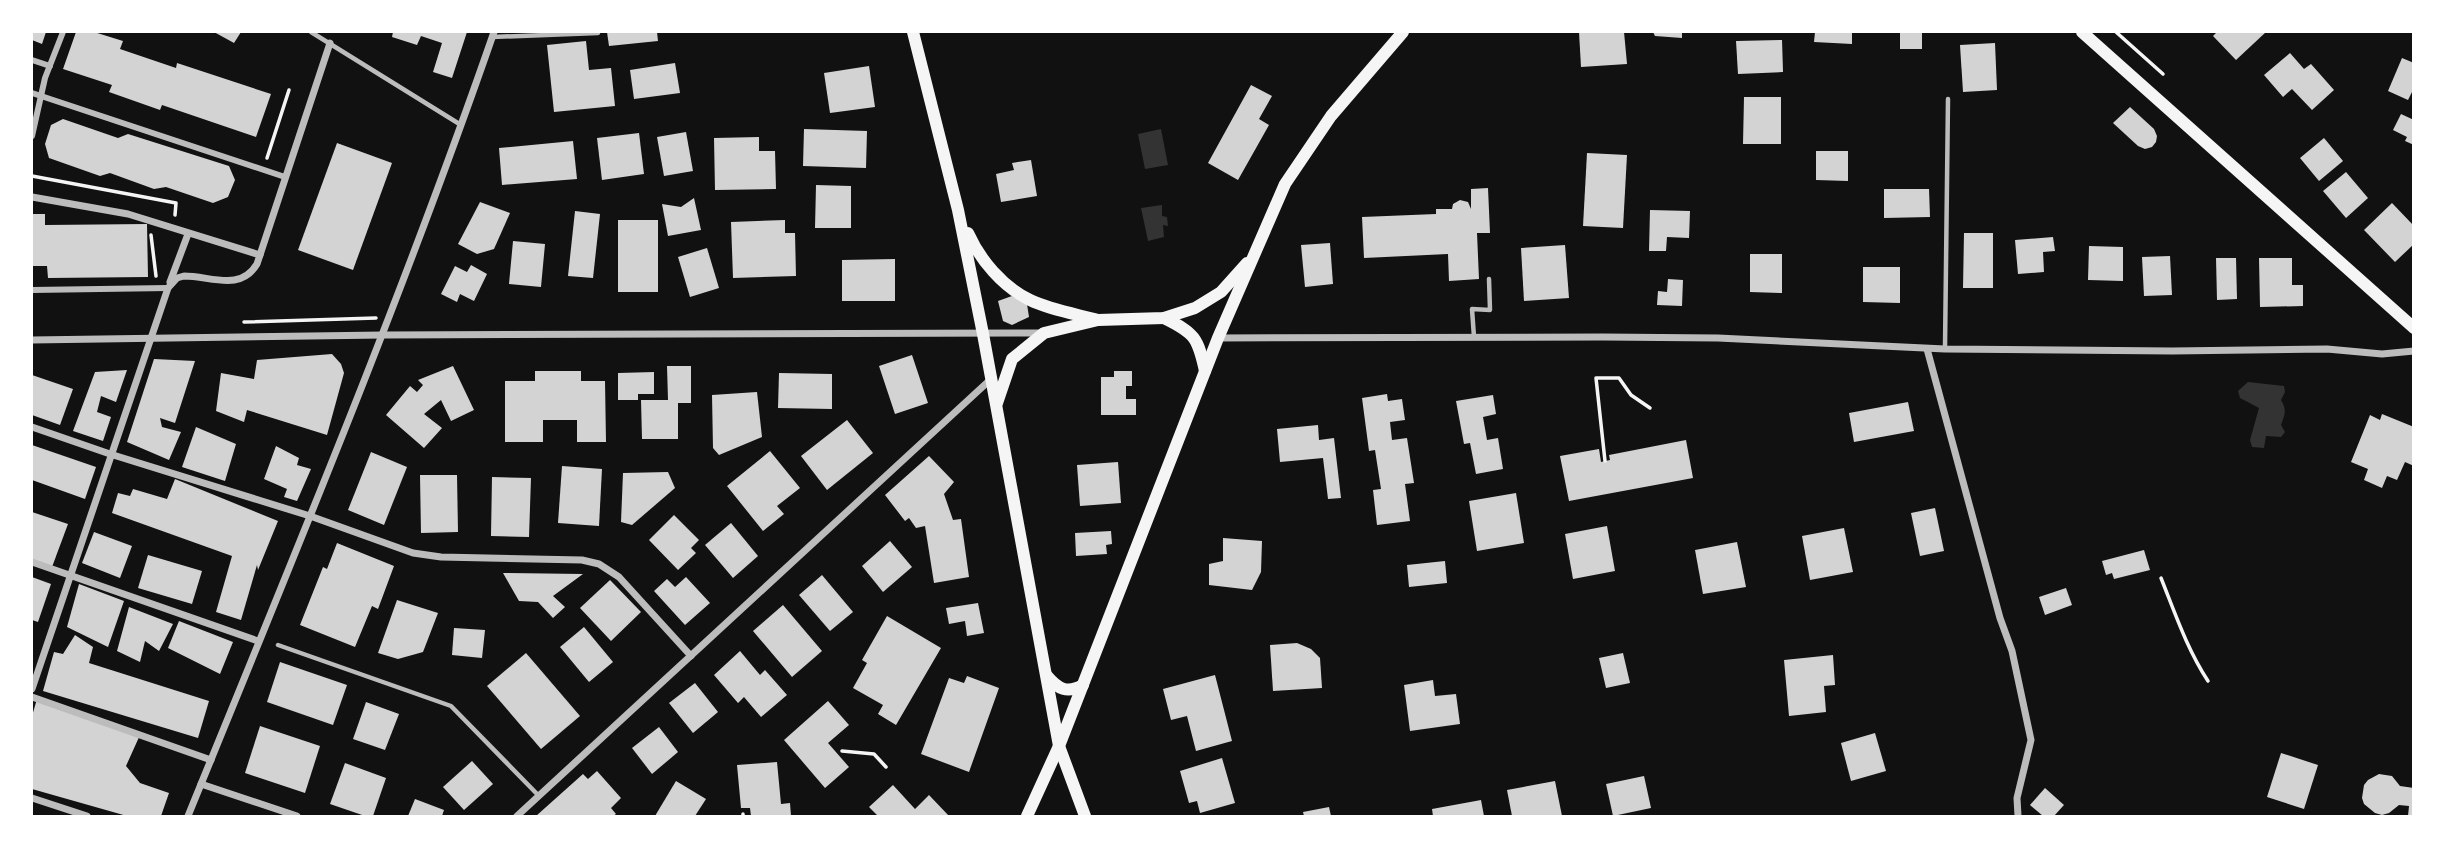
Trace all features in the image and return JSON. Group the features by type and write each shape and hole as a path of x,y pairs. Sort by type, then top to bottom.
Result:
{"main road":[{"path":"913,32 958,210 1059,747 1085,817"},
{"path":"1027,817 1059,747 1218,338 1285,184 1331,116 1403,32"},
{"path":"2082,32 2413,328"},
{"path":"958,210 974,246 996,275 1029,300 1098,320"},
{"path":"995,407 1012,359 1044,333 1098,320 1164,318 1195,308 1221,292 1253,256"},
{"path":"1164,318 1188,330 1200,347 1205,371"},
{"path":"1045,673 1056,687 1063,690 1076,689 1083,685"}],"street":[{"path":"32,136 34,116 63,32"},
{"path":"188,817 383,335 493,34"},
{"path":"32,290 168,288 177,278 184,276 236,281 245,278 252,272 260,255 330,43"},
{"path":"32,60 50,66"},
{"path":"32,93 285,177"},
{"path":"32,197 128,214 260,255"},
{"path":"32,689 149,338 188,234"},
{"path":"32,340 383,335 1044,333"},
{"path":"1218,338 1718,338 1927,349 2327,349 2382,354 2413,351"},
{"path":"1927,349 2012,651 2026,712 2031,740 2017,798 2018,817"},
{"path":"517,817 991,379"},
{"path":"32,427 310,516 396,548 428,556 582,560 599,564 618,577 691,656"},
{"path":"32,562 258,641"},
{"path":"32,698 211,760"},
{"path":"201,785 297,817"},
{"path":"32,798 87,817"}],"lane":[{"path":"311,32 461,126"},
{"path":"493,34 598,33"},
{"path":"1945,349 1948,99"},
{"path":"1474,338 1472,309 1490,310 1489,279"},
{"path":"278,645 451,706 539,796"}],"path":[{"path":"2116,32 2163,74"},
{"path":"264,169 289,90"},
{"path":"149,223 158,288"},
{"path":"1605,461 1596,378 1619,378 1631,396 1650,408"},
{"path":"2161,578 2195,661 2208,681"},
{"path":"842,751 874,754 886,767"}],"shaded area":[{"path":"1161,129 1168,165 1145,169 1138,134"},
{"path":"1162,205 1162,216 1167,217 1168,226 1163,225 1164,237 1148,241 1141,208"},
{"path":"2248,382 2284,386 2285,392 2281,400 2285,412 2281,425 2285,432 2281,437 2266,436 2264,448 2252,447 2250,440 2259,408 2240,398 2238,391"}],"building":[{"path":"32,32 46,32 42,44 32,40"},
{"path":"76,32 94,32 123,41 120,49 176,68 177,63 271,94 256,137 162,105 160,110 109,92 112,85 63,69"},
{"path":"214,32 241,32 234,43"},
{"path":"393,32 467,32 452,78 433,72 442,43 421,36 417,45 392,37"},
{"path":"607,32 657,32 658,41 609,46"},
{"path":"1579,32 1624,32 1627,64 1581,67"},
{"path":"1653,32 1682,32 1682,38 1655,36"},
{"path":"1815,32 1852,32 1852,44 1814,42"},
{"path":"1900,32 1922,32 1922,49 1900,49"},
{"path":"2217,32 2266,32 2236,60 2213,36"},
{"path":"1782,40 1783,72 1738,74 1736,41"},
{"path":"586,41 589,70 611,68 615,106 554,112 547,45"},
{"path":"1995,43 1997,90 1963,92 1960,45"},
{"path":"2290,53 2304,69 2311,64 2334,90 2312,110 2292,89 2283,97 2264,75"},
{"path":"2402,58 2414,63 2414,88 2408,100 2388,91"},
{"path":"675,63 680,93 634,99 630,70"},
{"path":"869,66 875,107 830,113 824,73"},
{"path":"1251,85 1272,96 1259,119 1269,125 1238,180 1208,163"},
{"path":"1744,97 1781,97 1781,144 1743,144"},
{"path":"2130,107 2154,129 2157,136 2152,147 2145,149 2138,146 2113,123"},
{"path":"2401,114 2414,120 2414,145 2405,141 2407,137 2393,130"},
{"path":"63,119 118,138 128,134 229,166 235,180 228,197 213,203 166,187 154,189 110,173 100,176 49,158 45,144 51,125"},
{"path":"804,129 867,131 866,168 803,166"},
{"path":"686,132 693,171 664,176 657,137"},
{"path":"639,133 644,174 602,180 597,138"},
{"path":"759,137 759,151 775,151 776,189 715,190 714,138"},
{"path":"2324,138 2343,161 2319,181 2300,158"},
{"path":"573,141 577,179 502,185 499,148"},
{"path":"337,143 392,163 353,270 298,250"},
{"path":"1816,151 1848,151 1848,181 1816,180"},
{"path":"1587,153 1627,155 1623,228 1583,226"},
{"path":"1031,160 1037,196 1001,202 996,174 1014,170 1012,163"},
{"path":"2346,172 2368,198 2346,218 2323,191"},
{"path":"816,185 851,186 851,228 815,228"},
{"path":"1488,188 1490,233 1477,233 1479,279 1449,281 1448,254 1364,258 1362,217 1436,214 1436,209 1452,209 1453,204 1460,200 1468,202 1471,209 1471,189"},
{"path":"1884,189 1929,189 1930,217 1884,218"},
{"path":"694,198 701,230 668,236 662,204 681,207"},
{"path":"480,202 510,213 494,249 477,254 458,244"},
{"path":"2392,203 2414,226 2414,244 2395,262 2364,230"},
{"path":"1650,210 1690,211 1689,238 1667,237 1666,251 1649,251"},
{"path":"575,211 600,214 593,278 568,276"},
{"path":"32,214 45,214 45,225 147,224 148,277 48,278 47,266 32,266"},
{"path":"618,220 658,220 658,292 618,292"},
{"path":"785,220 785,233 795,233 796,276 733,278 731,222"},
{"path":"1964,233 1993,233 1993,288 1963,288"},
{"path":"2053,237 2055,251 2043,252 2044,272 2018,274 2015,240"},
{"path":"513,241 545,244 541,287 509,284"},
{"path":"1330,243 1333,284 1305,287 1301,245"},
{"path":"1565,245 1569,298 1524,301 1521,248"},
{"path":"2089,246 2123,247 2123,281 2088,280"},
{"path":"707,248 719,288 690,297 678,257"},
{"path":"1750,254 1782,254 1782,293 1750,292"},
{"path":"2170,256 2172,295 2144,296 2142,257"},
{"path":"2216,258 2236,258 2237,299 2217,300"},
{"path":"2259,258 2292,258 2292,285 2303,285 2303,306 2260,307"},
{"path":"895,259 895,301 842,301 842,260"},
{"path":"471,265 487,274 474,301 460,294 457,302 441,294 455,266 467,272"},
{"path":"1863,267 1900,267 1900,303 1863,302"},
{"path":"1668,279 1683,280 1682,306 1657,305 1658,291 1667,292"},
{"path":"1012,296 1027,304 1029,317 1012,325 1003,321 998,301"},
{"path":"332,354 341,364 344,373 327,435 247,410 244,422 216,411 221,373 254,379 257,360"},
{"path":"912,355 928,403 895,414 879,366"},
{"path":"154,359 195,361 175,423 160,418 162,427 181,432 169,460 127,442"},
{"path":"453,366 474,410 451,421 441,400 424,414 442,428 424,448 386,415 410,386 417,392 423,385 418,380"},
{"path":"667,366 691,366 691,403 678,403 678,439 642,439 641,400 668,400"},
{"path":"127,370 116,402 101,396 97,412 111,417 103,441 73,431 95,372"},
{"path":"535,371 581,371 581,381 605,381 606,442 577,442 577,420 543,420 543,442 505,442 505,381 535,381"},
{"path":"1114,371 1132,371 1132,386 1126,386 1126,399 1136,399 1136,415 1101,415 1101,377 1114,377"},
{"path":"654,372 654,394 638,394 638,400 618,400 618,373"},
{"path":"779,373 832,374 832,409 778,408"},
{"path":"32,375 73,389 60,425 32,415"},
{"path":"757,392 762,437 719,455 713,448 712,395"},
{"path":"1387,394 1388,401 1402,399 1405,420 1390,422 1392,440 1407,438 1414,483 1405,484 1410,521 1377,525 1373,490 1381,489 1375,450 1369,451 1362,398"},
{"path":"1493,395 1496,414 1483,417 1487,440 1498,438 1503,469 1476,474 1470,443 1464,444 1456,401"},
{"path":"1908,402 1914,431 1854,442 1849,413"},
{"path":"2382,414 2414,427 2414,466 2405,462 2397,480 2387,476 2382,488 2364,480 2368,469 2351,462 2370,415 2380,420"},
{"path":"847,420 873,453 827,490 801,456"},
{"path":"1318,425 1319,440 1334,438 1341,498 1328,499 1323,458 1280,462 1277,429"},
{"path":"196,427 236,444 225,481 182,467"},
{"path":"1686,440 1693,478 1569,501 1560,456 1599,449 1601,462 1610,460 1609,455"},
{"path":"32,445 96,467 85,499 32,480"},
{"path":"276,446 299,458 297,465 311,469 297,501 284,497 287,489 264,479"},
{"path":"770,451 800,488 777,506 784,514 763,531 727,486"},
{"path":"371,452 407,467 384,525 348,510"},
{"path":"929,456 954,482 944,494 953,520 961,519 969,577 934,583 925,526 916,528 909,518 905,521 885,495"},
{"path":"1118,462 1121,503 1080,506 1077,465"},
{"path":"562,466 602,469 599,526 558,523"},
{"path":"668,472 675,488 632,525 621,522 623,473"},
{"path":"420,475 457,475 458,532 421,533"},
{"path":"492,477 531,478 529,537 491,536"},
{"path":"175,479 278,521 258,570 257,565 241,620 216,612 232,556 112,513 118,493 130,496 133,489 167,499"},
{"path":"1516,493 1524,543 1477,551 1469,501"},
{"path":"1935,508 1944,551 1920,556 1911,513"},
{"path":"32,512 68,524 52,567 32,559"},
{"path":"674,515 699,540 691,548 696,553 678,570 649,540"},
{"path":"731,523 758,556 733,578 705,545"},
{"path":"1607,526 1615,571 1573,579 1565,534"},
{"path":"1844,528 1853,572 1810,580 1802,536"},
{"path":"1111,531 1112,544 1106,545 1107,554 1076,556 1075,533"},
{"path":"94,532 132,546 120,578 82,563"},
{"path":"1223,538 1262,541 1261,572 1252,590 1209,585 1209,564 1223,561"},
{"path":"890,541 912,567 883,592 862,566"},
{"path":"1737,542 1746,587 1703,594 1695,550"},
{"path":"337,543 394,566 378,609 372,606 355,647 300,625 323,567 327,569"},
{"path":"2144,550 2150,570 2114,579 2112,573 2106,575 2102,561"},
{"path":"148,555 202,571 192,604 138,588"},
{"path":"1445,561 1447,583 1409,587 1407,565"},
{"path":"503,573 583,574 553,596 565,607 553,618 538,602 519,601"},
{"path":"822,575 853,612 830,631 799,595"},
{"path":"32,577 51,584 38,622 32,620"},
{"path":"686,577 710,603 685,625 654,591 667,579 675,587"},
{"path":"610,580 641,612 611,641 580,608"},
{"path":"79,584 124,601 108,647 67,627"},
{"path":"2066,588 2072,605 2045,615 2039,597"},
{"path":"397,600 438,613 423,652 398,659 378,653"},
{"path":"978,603 984,633 967,636 965,621 949,624 946,608"},
{"path":"783,605 822,651 792,677 753,631"},
{"path":"129,607 173,624 159,651 145,641 140,662 117,651"},
{"path":"887,616 941,648 896,725 878,714 883,705 853,688 867,663 862,660"},
{"path":"179,621 233,642 220,674 168,648"},
{"path":"584,627 613,662 589,682 560,647"},
{"path":"454,628 485,630 482,658 452,655"},
{"path":"75,635 93,647 89,663 209,701 198,738 43,691 54,652 63,654"},
{"path":"1297,643 1311,649 1320,658 1322,688 1273,691 1270,645"},
{"path":"740,651 760,675 765,670 787,695 761,717 744,697 738,703 714,675"},
{"path":"526,653 580,716 541,749 487,686"},
{"path":"1623,653 1630,683 1606,688 1599,658"},
{"path":"1833,655 1835,685 1824,686 1826,712 1789,716 1784,660"},
{"path":"280,662 347,685 333,725 267,702"},
{"path":"1215,675 1232,741 1196,751 1187,716 1171,720 1163,689"},
{"path":"967,676 999,688 969,772 921,754 949,678 964,683"},
{"path":"1433,680 1435,696 1456,694 1460,724 1410,731 1404,685"},
{"path":"695,683 718,712 693,733 669,703"},
{"path":"37,699 140,735 126,766 140,783 169,793 161,816 127,816 32,789 32,716"},
{"path":"828,701 849,725 828,743 849,767 825,788 784,740"},
{"path":"366,702 399,714 385,750 353,739"},
{"path":"260,726 320,746 305,793 245,773"},
{"path":"659,727 678,752 652,774 632,748"},
{"path":"1875,733 1886,771 1851,781 1841,743"},
{"path":"2281,753 2318,765 2304,809 2267,797"},
{"path":"1222,758 1235,803 1200,813 1197,801 1189,803 1180,771"},
{"path":"472,761 493,784 464,810 443,787"},
{"path":"777,762 781,804 790,803 791,816 751,816 750,808 741,808 737,765"},
{"path":"345,763 386,778 373,816 365,816 330,804"},
{"path":"597,771 621,798 611,808 616,814 536,816 583,774 588,779"},
{"path":"2379,774 2392,776 2400,786 2414,788 2414,816 2408,816 2409,806 2399,805 2382,815 2364,804 2364,785"},
{"path":"1644,776 1651,808 1613,816 1606,784"},
{"path":"676,781 706,799 695,816 655,816"},
{"path":"1555,781 1562,816 1512,816 1507,790"},
{"path":"893,785 915,809 929,795 949,816 878,816 869,807"},
{"path":"2045,788 2064,805 2054,816 2043,816 2030,805"},
{"path":"415,799 444,810 442,816 408,816"},
{"path":"1481,800 1484,816 1433,816 1432,809"},
{"path":"1329,807 1331,816 1304,816 1303,812"}]}
